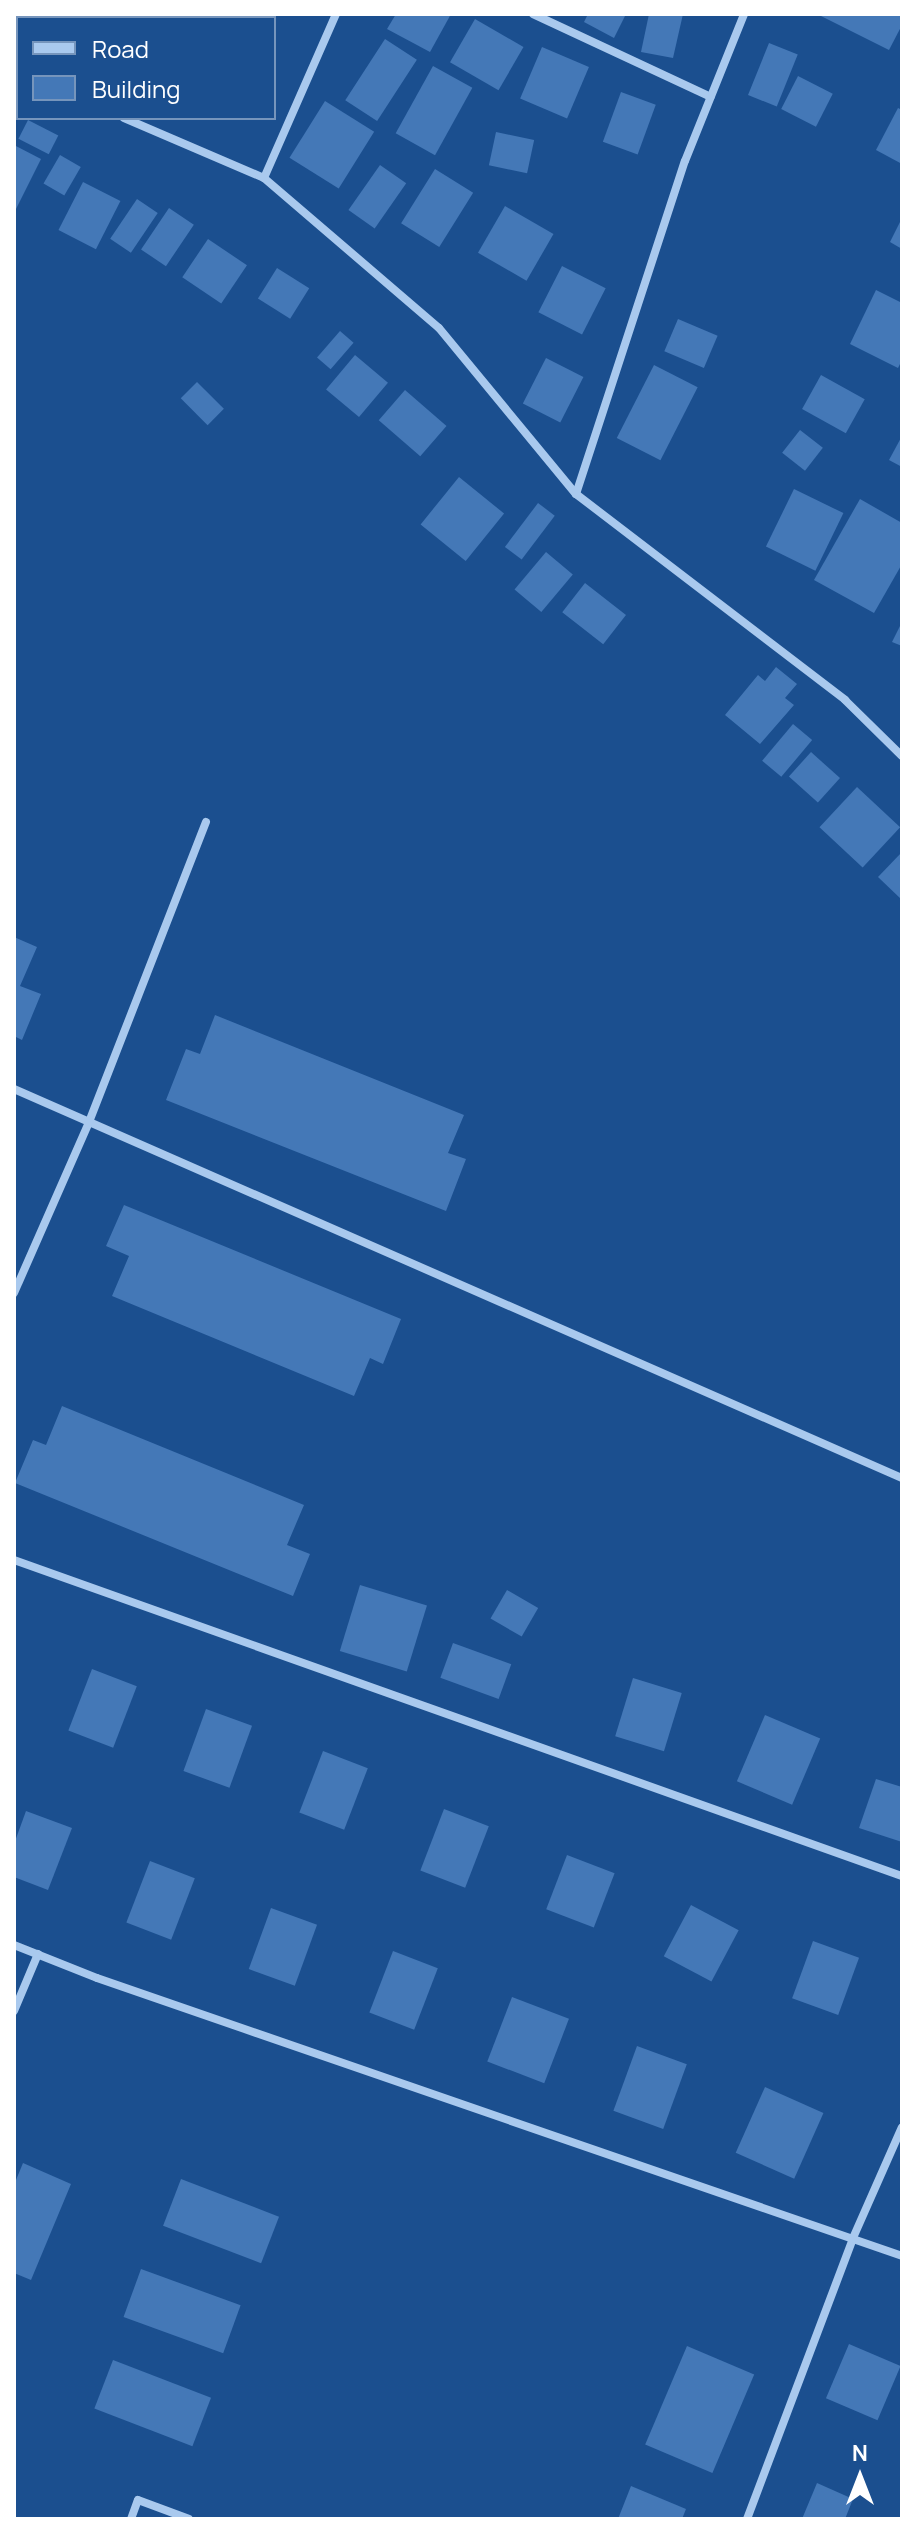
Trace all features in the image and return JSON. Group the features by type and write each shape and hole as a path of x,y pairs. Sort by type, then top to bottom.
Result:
{"street":[{"path":"264,178 336,14"},
{"path":"533,14 711,97"},
{"path":"576,494 685,161 744,14"},
{"path":"129,120 264,178 439,328 576,494 845,700 902,756"},
{"path":"14,1293 89,1122 206,822"},
{"path":"14,1089 902,1478"},
{"path":"14,1560 902,1876"},
{"path":"14,1945 97,1978 902,2256"},
{"path":"14,2011 38,1954"},
{"path":"747,2519 853,2238 902,2127"},
{"path":"131,2519 138,2500 189,2519"}],"building":[{"path":"396,14 451,14 430,52 387,29"},
{"path":"588,14 626,14 614,38 584,22"},
{"path":"649,14 683,14 673,58 641,52"},
{"path":"817,14 902,14 902,25 889,50"},
{"path":"475,19 523,47 498,90 450,62"},
{"path":"385,39 417,60 377,121 345,100"},
{"path":"769,43 798,55 777,107 748,95"},
{"path":"542,47 589,67 567,118 520,99"},
{"path":"433,66 472,88 435,155 396,133"},
{"path":"798,76 833,94 816,127 781,109"},
{"path":"621,92 656,105 638,154 603,142"},
{"path":"325,101 374,132 339,189 289,158"},
{"path":"898,108 902,110 902,164 876,150"},
{"path":"28,120 58,135 49,154 18,139"},
{"path":"496,132 534,140 527,173 489,165"},
{"path":"14,145 41,159 14,213"},
{"path":"60,155 81,167 64,196 44,184"},
{"path":"380,165 406,183 375,228 348,210"},
{"path":"435,169 473,193 439,247 401,223"},
{"path":"83,182 120,201 96,249 58,230"},
{"path":"137,199 158,213 131,253 110,239"},
{"path":"505,206 553,234 526,281 478,253"},
{"path":"169,208 194,225 166,266 141,249"},
{"path":"902,218 902,249 890,242"},
{"path":"208,239 247,265 221,303 182,277"},
{"path":"562,266 606,288 582,335 538,312"},
{"path":"277,268 309,288 290,319 258,299"},
{"path":"876,290 902,303 902,360 898,368 850,344"},
{"path":"678,319 718,336 704,368 664,351"},
{"path":"340,331 354,343 331,369 317,357"},
{"path":"355,355 388,383 359,417 326,389"},
{"path":"546,358 583,377 560,423 523,403"},
{"path":"654,365 698,387 660,460 617,438"},
{"path":"821,375 865,399 846,433 802,409"},
{"path":"197,382 224,409 208,425 181,398"},
{"path":"405,390 447,426 420,456 379,420"},
{"path":"800,430 823,448 805,471 782,453"},
{"path":"902,436 902,467 889,460"},
{"path":"459,477 504,514 466,561 421,524"},
{"path":"794,489 843,513 815,571 766,547"},
{"path":"860,499 902,523 902,564 874,613 814,580"},
{"path":"538,503 555,516 522,560 505,547"},
{"path":"546,552 573,574 541,612 515,590"},
{"path":"585,583 626,615 603,644 562,612"},
{"path":"902,622 902,646 892,642"},
{"path":"776,667 797,684 785,698 794,705 760,744 725,715 758,675 765,681"},
{"path":"793,724 812,740 781,777 762,761"},
{"path":"811,752 840,778 818,803 789,777"},
{"path":"857,787 900,827 863,867 819,827"},
{"path":"902,852 902,900 878,877"},
{"path":"14,937 37,947 20,986 41,994 22,1040 14,1036"},
{"path":"215,1015 464,1115 448,1153 466,1159 446,1211 166,1100 186,1049 200,1054"},
{"path":"124,1205 401,1319 383,1364 370,1358 354,1396 112,1296 129,1256 106,1246"},
{"path":"62,1406 304,1505 287,1545 310,1554 293,1596 15,1483 33,1440 46,1445"},
{"path":"360,1585 427,1605 407,1671 340,1651"},
{"path":"507,1590 538,1608 522,1637 491,1619"},
{"path":"453,1643 511,1664 499,1699 440,1678"},
{"path":"92,1669 137,1686 113,1748 68,1731"},
{"path":"633,1678 682,1693 664,1751 615,1736"},
{"path":"206,1709 252,1726 229,1788 183,1771"},
{"path":"765,1715 820,1738 792,1805 737,1781"},
{"path":"323,1751 368,1768 344,1830 299,1813"},
{"path":"876,1779 902,1787 902,1842 859,1828"},
{"path":"444,1809 489,1826 465,1888 420,1871"},
{"path":"26,1811 72,1828 48,1890 14,1877 14,1844"},
{"path":"567,1855 615,1873 594,1927 546,1909"},
{"path":"150,1861 195,1878 171,1940 126,1923"},
{"path":"691,1905 739,1930 711,1982 664,1956"},
{"path":"271,1908 317,1925 295,1986 249,1969"},
{"path":"813,1941 859,1958 838,2015 792,1998"},
{"path":"393,1951 438,1968 414,2030 369,2013"},
{"path":"512,1997 569,2019 544,2083 487,2061"},
{"path":"637,2046 687,2064 663,2129 613,2111"},
{"path":"765,2087 823,2113 794,2179 736,2153"},
{"path":"23,2163 71,2184 31,2280 14,2273 14,2185"},
{"path":"181,2179 279,2217 261,2263 163,2226"},
{"path":"141,2269 241,2305 223,2353 124,2317"},
{"path":"849,2344 901,2366 877,2420 826,2398"},
{"path":"687,2346 754,2375 712,2473 645,2444"},
{"path":"113,2360 211,2398 192,2446 94,2409"},
{"path":"817,2483 853,2499 845,2519 802,2519"},
{"path":"631,2486 686,2509 682,2519 618,2519"}]}
